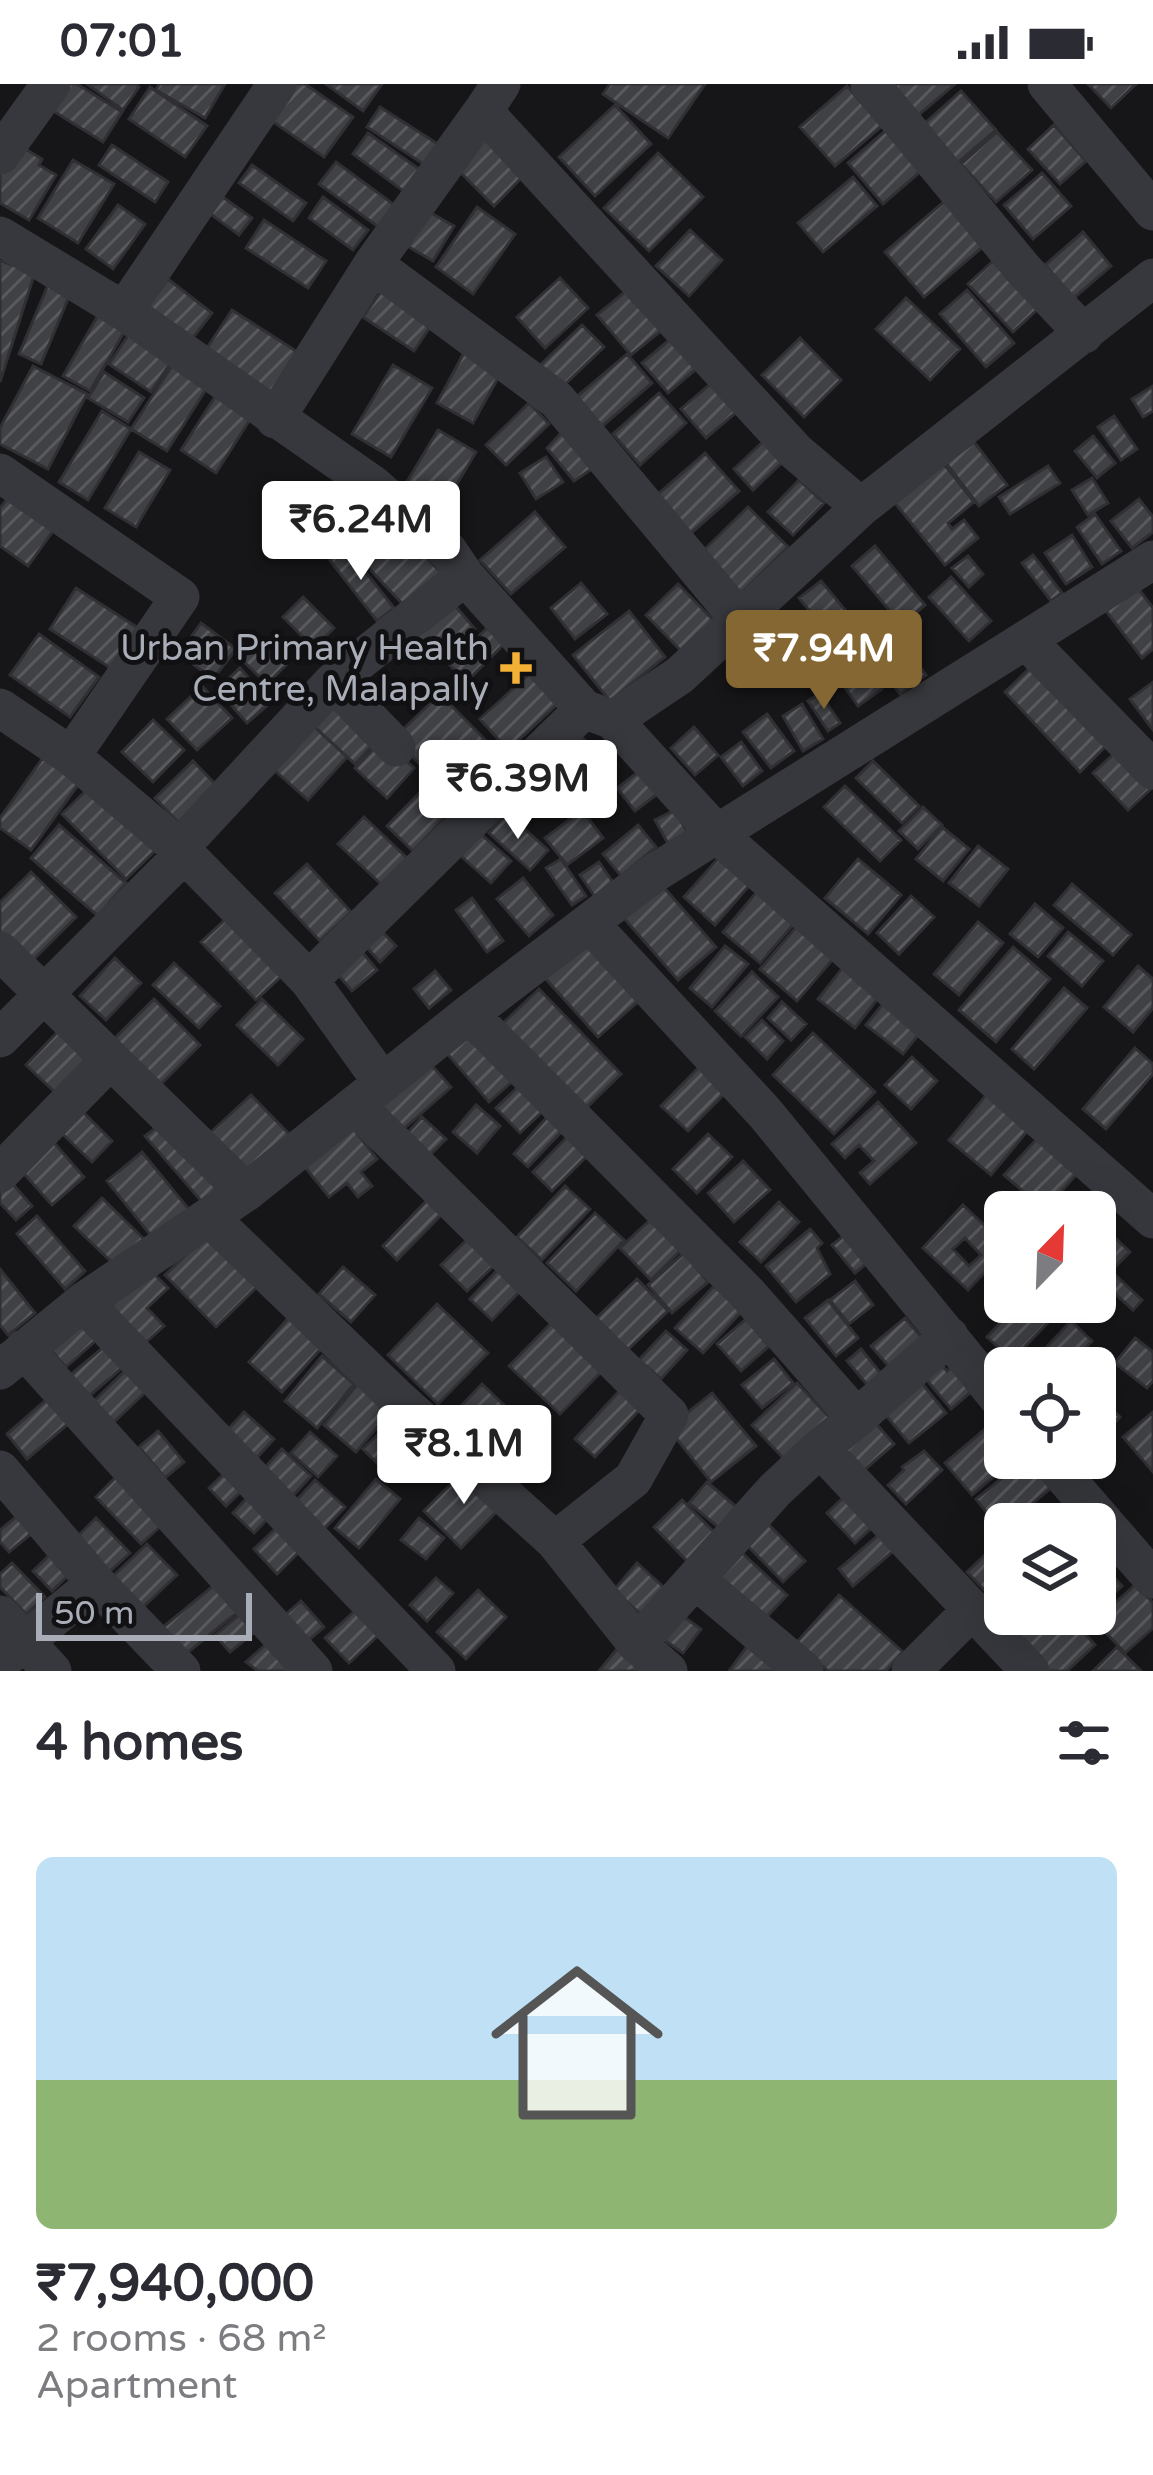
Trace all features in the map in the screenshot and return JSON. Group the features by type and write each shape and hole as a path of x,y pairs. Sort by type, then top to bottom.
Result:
{"street":[{"path":"0,155 51,84"},
{"path":"124,311 277,84"},
{"path":"871,84 1023,269 1084,334"},
{"path":"1047,84 1153,211"},
{"path":"275,419 373,264 492,98 795,451 861,507"},
{"path":"0,236 124,311 374,485 448,551 465,576 718,835 1153,1219"},
{"path":"373,264 557,400 741,621"},
{"path":"309,980 598,714 680,675 861,507 1153,278"},
{"path":"0,473 180,597 71,757"},
{"path":"313,1671 12,1360 83,1302 246,1192 653,874 1153,560"},
{"path":"0,1038 47,995 182,851 333,682 465,576"},
{"path":"1026,640 1153,770"},
{"path":"333,682 396,747"},
{"path":"0,708 71,757 182,851 309,980 369,1094 669,1415 633,1479 554,1540"},
{"path":"591,925 765,1113 984,1379"},
{"path":"0,951 246,1192"},
{"path":"469,1014 747,1293 856,1418"},
{"path":"0,1173 110,1060"},
{"path":"210,1218 554,1540 638,1644 668,1671"},
{"path":"83,1302 436,1671"},
{"path":"638,1644 775,1490 950,1336"},
{"path":"820,1448 1030,1671"},
{"path":"0,1470 96,1582 181,1671"},
{"path":"1066,1479 1153,1579"},
{"path":"696,1580 804,1671"},
{"path":"52,1671 8,1639 96,1582"},
{"path":"911,1671 972,1610"}],"building":[{"path":"65,84 77,84 122,112 103,142 50,109"},
{"path":"87,84 136,84 139,87 123,110"},
{"path":"159,84 225,84 205,118 156,90"},
{"path":"294,84 305,84 353,117 324,157 269,119"},
{"path":"326,84 382,84 363,111"},
{"path":"610,84 705,84 668,138 603,94"},
{"path":"884,84 955,84 914,119"},
{"path":"1088,84 1136,84 1111,108"},
{"path":"847,86 882,126 835,166 800,127"},
{"path":"150,87 207,126 185,157 129,119"},
{"path":"961,91 996,130 953,167 918,129"},
{"path":"615,105 651,144 595,196 559,157"},
{"path":"380,107 444,148 431,169 367,127"},
{"path":"892,125 927,166 883,204 848,163"},
{"path":"1054,125 1086,161 1060,184 1028,149"},
{"path":"997,132 1032,170 996,202 961,164"},
{"path":"368,133 426,174 410,196 353,154"},
{"path":"486,137 525,174 494,206 456,168"},
{"path":"14,142 42,159 39,165 56,175 29,220 0,203 0,166"},
{"path":"112,145 168,182 155,202 99,165"},
{"path":"658,153 703,197 649,251 604,208"},
{"path":"73,160 114,184 78,243 38,218"},
{"path":"336,162 400,209 384,231 319,184"},
{"path":"252,165 306,203 293,221 239,183"},
{"path":"1042,173 1071,206 1033,239 1004,205"},
{"path":"853,177 877,206 823,252 798,223"},
{"path":"213,190 252,218 239,235 201,207"},
{"path":"323,197 368,230 353,250 309,218"},
{"path":"946,200 985,245 924,297 885,252"},
{"path":"118,205 145,224 113,269 86,249"},
{"path":"477,207 515,234 473,294 436,267"},
{"path":"424,209 454,226 433,261 404,244"},
{"path":"264,220 326,261 308,288 246,248"},
{"path":"690,230 722,260 689,296 656,266"},
{"path":"1083,232 1111,266 1074,298 1045,265"},
{"path":"0,261 35,272 0,382"},
{"path":"993,261 1038,309 1013,332 968,284"},
{"path":"560,278 588,308 545,348 517,317"},
{"path":"168,279 212,313 185,348 141,315"},
{"path":"48,285 70,294 41,364 19,354"},
{"path":"633,285 667,326 631,355 597,315"},
{"path":"382,290 432,324 414,351 363,317"},
{"path":"967,290 1014,343 986,367 940,314"},
{"path":"906,298 960,349 930,380 876,329"},
{"path":"232,310 299,353 271,397 203,354"},
{"path":"100,312 127,327 90,391 63,376"},
{"path":"582,325 604,347 558,391 536,369"},
{"path":"133,328 175,356 151,392 109,364"},
{"path":"676,334 702,364 668,393 642,363"},
{"path":"800,338 841,380 804,417 762,375"},
{"path":"467,347 504,367 473,423 437,403"},
{"path":"627,354 652,383 599,429 574,399"},
{"path":"175,361 210,383 167,451 131,429"},
{"path":"393,365 432,388 391,457 352,434"},
{"path":"33,366 87,394 48,469 0,444 0,428"},
{"path":"104,372 144,398 128,422 88,398"},
{"path":"715,380 740,409 706,438 681,409"},
{"path":"1153,386 1153,411 1143,417 1132,399"},
{"path":"659,393 686,423 640,465 613,434"},
{"path":"216,395 251,418 216,473 181,450"},
{"path":"529,403 549,424 506,465 486,445"},
{"path":"102,411 131,429 88,500 59,482"},
{"path":"1114,416 1137,449 1121,460 1098,427"},
{"path":"565,429 599,464 574,481 547,448"},
{"path":"438,430 476,452 437,517 399,495"},
{"path":"1093,436 1115,463 1097,478 1075,451"},
{"path":"768,437 787,458 753,490 734,469"},
{"path":"974,442 1007,485 979,506 946,463"},
{"path":"139,452 170,470 136,527 105,508"},
{"path":"705,453 739,491 689,535 656,496"},
{"path":"546,457 563,482 536,499 520,473"},
{"path":"944,464 974,502 948,523 952,529 964,520 978,538 945,565 895,503"},
{"path":"1048,466 1060,483 1010,514 999,497"},
{"path":"1092,478 1108,503 1088,515 1072,490"},
{"path":"799,480 824,503 793,535 768,512"},
{"path":"13,491 58,524 28,566 0,546 0,508"},
{"path":"1139,499 1153,517 1153,532 1132,548 1111,521"},
{"path":"748,507 788,547 741,593 702,552"},
{"path":"382,510 446,578 410,612 346,544"},
{"path":"535,512 565,547 511,594 480,560"},
{"path":"1095,514 1121,551 1102,564 1077,527"},
{"path":"1072,535 1092,567 1066,584 1045,553"},
{"path":"344,545 394,608 377,621 328,558"},
{"path":"875,546 925,605 902,625 852,566"},
{"path":"1033,555 1062,593 1051,601 1022,563"},
{"path":"968,556 983,574 969,587 952,568"},
{"path":"951,577 991,621 969,641 929,597"},
{"path":"821,581 846,611 824,629 799,598"},
{"path":"581,583 607,614 575,639 551,608"},
{"path":"1134,583 1153,608 1153,649 1142,658 1103,607"},
{"path":"678,584 715,622 683,653 646,615"},
{"path":"76,588 138,628 112,669 50,629"},
{"path":"446,595 475,629 437,661 408,626"},
{"path":"303,597 334,628 314,648 283,617"},
{"path":"629,611 665,657 610,701 573,655"},
{"path":"496,619 513,635 466,682 450,665"},
{"path":"201,623 236,649 213,679 179,654"},
{"path":"39,634 99,677 70,717 10,675"},
{"path":"259,638 286,665 267,684 239,657"},
{"path":"900,640 926,675 900,694 874,660"},
{"path":"863,662 882,689 858,706 839,679"},
{"path":"540,664 568,694 508,750 480,719"},
{"path":"1031,667 1106,746 1080,772 1005,692"},
{"path":"240,668 270,703 247,723 217,689"},
{"path":"1153,682 1153,730 1130,699"},
{"path":"202,686 232,718 197,750 167,719"},
{"path":"326,693 377,740 355,764 304,717"},
{"path":"820,693 840,723 828,731 808,701"},
{"path":"440,694 500,755 454,799 394,738"},
{"path":"802,704 823,739 803,751 783,716"},
{"path":"767,714 794,751 771,768 743,732"},
{"path":"153,720 184,750 153,782 122,752"},
{"path":"311,724 347,757 308,800 272,768"},
{"path":"694,727 718,755 695,775 671,748"},
{"path":"579,734 607,764 574,796 545,765"},
{"path":"383,739 414,768 387,798 355,768"},
{"path":"741,742 762,771 743,786 721,757"},
{"path":"1117,751 1152,788 1128,810 1093,773"},
{"path":"47,752 83,778 31,850 0,828 0,818"},
{"path":"193,761 218,787 180,824 155,798"},
{"path":"873,761 919,806 902,823 856,778"},
{"path":"646,766 664,789 635,811 617,788"},
{"path":"96,781 160,846 126,879 62,814"},
{"path":"427,785 453,809 413,851 387,826"},
{"path":"845,786 901,840 880,861 824,807"},
{"path":"923,807 942,825 918,849 899,831"},
{"path":"582,810 603,838 567,865 545,838"},
{"path":"675,810 692,841 672,851 655,820"},
{"path":"507,813 548,850 530,870 489,833"},
{"path":"364,817 407,858 382,885 338,844"},
{"path":"59,825 126,883 98,916 31,858"},
{"path":"638,825 656,847 621,876 603,854"},
{"path":"473,827 511,861 491,883 453,849"},
{"path":"942,827 969,849 943,881 916,859"},
{"path":"978,846 1008,869 979,906 949,883"},
{"path":"723,853 754,880 715,925 684,897"},
{"path":"561,859 586,896 572,905 546,868"},
{"path":"858,859 901,895 868,934 825,898"},
{"path":"599,862 614,884 595,897 580,875"},
{"path":"307,864 351,912 320,941 275,893"},
{"path":"31,872 76,917 28,965 0,937 0,902"},
{"path":"523,878 553,915 529,936 497,899"},
{"path":"660,883 716,947 678,980 622,916"},
{"path":"1072,884 1131,935 1113,955 1054,905"},
{"path":"761,887 798,919 760,963 723,932"},
{"path":"911,896 934,917 899,954 877,933"},
{"path":"472,898 503,941 487,952 456,910"},
{"path":"1035,904 1063,928 1038,957 1010,934"},
{"path":"230,915 285,973 256,1000 201,942"},
{"path":"978,922 1003,943 959,995 934,974"},
{"path":"797,926 834,958 797,1001 760,969"},
{"path":"378,927 396,946 380,962 362,942"},
{"path":"1068,932 1103,961 1082,986 1048,956"},
{"path":"588,939 641,999 598,1037 545,978"},
{"path":"725,946 748,964 712,1007 690,988"},
{"path":"358,947 377,970 352,991 333,969"},
{"path":"1013,947 1050,979 996,1042 959,1010"},
{"path":"115,958 141,983 106,1020 80,996"},
{"path":"174,963 220,1006 199,1028 153,985"},
{"path":"845,965 882,993 855,1028 818,999"},
{"path":"1138,966 1153,979 1153,1008 1133,1032 1104,1007"},
{"path":"435,971 451,990 429,1008 414,989"},
{"path":"752,972 778,997 741,1036 715,1011"},
{"path":"1064,988 1087,1008 1034,1069 1012,1049"},
{"path":"539,989 621,1074 583,1111 501,1025"},
{"path":"154,999 200,1045 159,1086 113,1040"},
{"path":"262,999 303,1039 278,1065 237,1025"},
{"path":"886,1000 923,1029 903,1054 866,1025"},
{"path":"782,1002 806,1024 791,1040 768,1018"},
{"path":"762,1020 783,1041 767,1059 745,1037"},
{"path":"64,1025 99,1058 61,1098 26,1065"},
{"path":"467,1028 513,1081 489,1102 443,1049"},
{"path":"813,1033 875,1092 834,1134 773,1075"},
{"path":"1135,1048 1153,1064 1153,1074 1106,1129 1083,1109"},
{"path":"912,1057 937,1081 911,1109 885,1085"},
{"path":"427,1060 451,1087 399,1133 375,1107"},
{"path":"701,1065 728,1090 688,1131 661,1106"},
{"path":"521,1084 545,1109 520,1133 496,1108"},
{"path":"987,1094 1029,1129 991,1175 949,1140"},
{"path":"251,1095 290,1135 248,1174 209,1134"},
{"path":"878,1102 916,1143 870,1184 860,1173 874,1161 859,1145 845,1158 832,1144"},
{"path":"476,1105 500,1126 477,1153 453,1132"},
{"path":"77,1106 112,1141 92,1162 56,1128"},
{"path":"549,1115 564,1129 528,1167 514,1154"},
{"path":"422,1117 446,1139 427,1158 404,1137"},
{"path":"162,1123 218,1188 202,1202 145,1136"},
{"path":"353,1128 377,1159 361,1172 372,1186 358,1197 347,1183 329,1197 304,1166"},
{"path":"1043,1132 1083,1167 1062,1191 1023,1191 1004,1175"},
{"path":"708,1134 732,1157 697,1193 673,1169"},
{"path":"569,1135 589,1154 552,1191 533,1172"},
{"path":"49,1137 84,1177 52,1205 17,1166"},
{"path":"142,1152 196,1218 160,1247 107,1181"},
{"path":"743,1161 770,1190 734,1222 708,1193"},
{"path":"11,1182 32,1206 16,1220 0,1203 0,1192"},
{"path":"565,1186 590,1209 542,1260 517,1237"},
{"path":"434,1193 448,1208 397,1260 383,1246"},
{"path":"102,1198 149,1244 122,1272 74,1226"},
{"path":"779,1202 799,1222 761,1262 740,1242"},
{"path":"963,1205 984,1225 984,1273 968,1290 923,1248","holes":["965,1238 981,1255 969,1266 953,1249"]},
{"path":"595,1213 624,1240 576,1291 547,1263"},
{"path":"37,1216 85,1271 65,1289 17,1234"},
{"path":"652,1218 682,1249 651,1280 620,1248"},
{"path":"810,1229 822,1243 817,1248 830,1274 796,1302 766,1266"},
{"path":"211,1231 261,1283 216,1327 165,1275"},
{"path":"850,1231 872,1259 855,1273 832,1245"},
{"path":"475,1232 501,1259 467,1291 441,1265"},
{"path":"1116,1239 1130,1252 1116,1266"},
{"path":"684,1253 708,1282 672,1313 648,1285"},
{"path":"506,1261 529,1282 492,1320 470,1299"},
{"path":"343,1267 375,1295 351,1322 319,1294"},
{"path":"0,1269 35,1313 8,1335 0,1325"},
{"path":"149,1269 168,1288 147,1308 164,1326 145,1343 110,1307"},
{"path":"1116,1276 1142,1300 1133,1310 1116,1294"},
{"path":"637,1279 668,1311 617,1360 586,1328"},
{"path":"855,1281 873,1305 849,1324 830,1300"},
{"path":"714,1286 742,1311 703,1353 675,1328"},
{"path":"828,1300 858,1338 836,1356 805,1318"},
{"path":"437,1304 488,1353 438,1404 388,1355"},
{"path":"85,1313 103,1334 66,1367 48,1347"},
{"path":"292,1314 325,1344 282,1392 249,1362"},
{"path":"557,1317 607,1366 560,1414 509,1366"},
{"path":"905,1318 921,1337 897,1376 871,1346"},
{"path":"746,1319 769,1346 741,1371 717,1344"},
{"path":"1000,1323 1048,1323 1025,1347 998,1347 987,1337"},
{"path":"1069,1323 1092,1341 1086,1347 1047,1347"},
{"path":"666,1331 687,1350 661,1379 639,1360"},
{"path":"1135,1338 1153,1352 1153,1381 1147,1388 1116,1362"},
{"path":"113,1339 131,1360 87,1398 68,1377"},
{"path":"861,1349 883,1376 869,1387 847,1361"},
{"path":"322,1356 354,1384 317,1428 285,1401"},
{"path":"774,1359 793,1383 762,1408 742,1385"},
{"path":"937,1359 947,1371 956,1363 977,1387 951,1409 920,1372"},
{"path":"133,1363 153,1385 114,1422 94,1401"},
{"path":"916,1376 946,1413 909,1443 878,1406"},
{"path":"361,1380 394,1408 356,1452 324,1425"},
{"path":"797,1383 831,1419 786,1461 752,1425"},
{"path":"482,1384 506,1407 486,1429 461,1406"},
{"path":"625,1385 645,1404 595,1457 575,1439"},
{"path":"55,1392 76,1417 27,1459 7,1434"},
{"path":"712,1393 756,1446 711,1482 668,1428"},
{"path":"404,1409 433,1438 392,1478 363,1449"},
{"path":"244,1412 274,1439 251,1464 221,1437"},
{"path":"1153,1412 1153,1472 1123,1437"},
{"path":"518,1413 542,1437 515,1463 492,1438"},
{"path":"872,1419 894,1444 855,1478 833,1453"},
{"path":"984,1430 984,1479 991,1479 972,1495 945,1463"},
{"path":"158,1431 184,1462 165,1478 139,1447"},
{"path":"310,1432 337,1456 318,1477 291,1453"},
{"path":"282,1449 311,1476 288,1501 259,1474"},
{"path":"924,1451 942,1470 906,1504 888,1485"},
{"path":"233,1465 250,1483 226,1506 209,1488"},
{"path":"468,1467 505,1503 461,1548 424,1511"},
{"path":"118,1475 164,1523 141,1544 96,1497"},
{"path":"376,1479 400,1499 359,1548 335,1528"},
{"path":"1001,1479 1052,1479 1056,1484 1033,1503 984,1503 984,1509 976,1499"},
{"path":"315,1480 345,1507 322,1531 293,1504"},
{"path":"707,1482 740,1510 723,1531 689,1503"},
{"path":"256,1488 278,1508 254,1533 233,1513"},
{"path":"847,1494 875,1525 855,1543 827,1513"},
{"path":"682,1500 715,1533 687,1561 654,1527"},
{"path":"22,1512 36,1530 9,1552 0,1542 0,1530"},
{"path":"96,1518 130,1553 107,1574 74,1540"},
{"path":"419,1518 444,1538 426,1559 401,1540"},
{"path":"764,1520 805,1561 783,1582 743,1541"},
{"path":"277,1527 300,1551 277,1574 254,1549"},
{"path":"883,1531 898,1547 853,1586 839,1569"},
{"path":"61,1544 80,1564 52,1591 33,1571"},
{"path":"147,1544 177,1575 142,1608 112,1577"},
{"path":"739,1550 787,1595 761,1623 714,1578"},
{"path":"984,1556 984,1590 967,1572"},
{"path":"12,1563 45,1597 26,1614 0,1587 0,1574"},
{"path":"637,1563 668,1591 644,1617 614,1590"},
{"path":"436,1578 453,1593 427,1621 410,1605"},
{"path":"218,1582 241,1609 186,1654 163,1627"},
{"path":"1136,1584 1153,1603 1153,1628 1125,1653 1108,1635 1116,1635 1116,1602"},
{"path":"478,1590 506,1617 466,1659 437,1632"},
{"path":"839,1595 903,1652 886,1671 828,1671 796,1643"},
{"path":"301,1601 324,1627 303,1645 279,1620"},
{"path":"359,1607 382,1632 349,1663 325,1638"},
{"path":"246,1609 261,1627 230,1652 215,1635"},
{"path":"677,1612 701,1629 683,1653 660,1637"},
{"path":"1086,1635 1095,1645 1067,1671 1033,1671 1001,1637"},
{"path":"273,1638 289,1671 258,1671 246,1662"},
{"path":"748,1645 783,1671 729,1671"},
{"path":"1117,1647 1141,1671 1093,1671"},
{"path":"617,1649 642,1671 599,1671"}],"place":[{"name":"Urban Primary Health Centre, Malapally","path":"516,668"}]}
